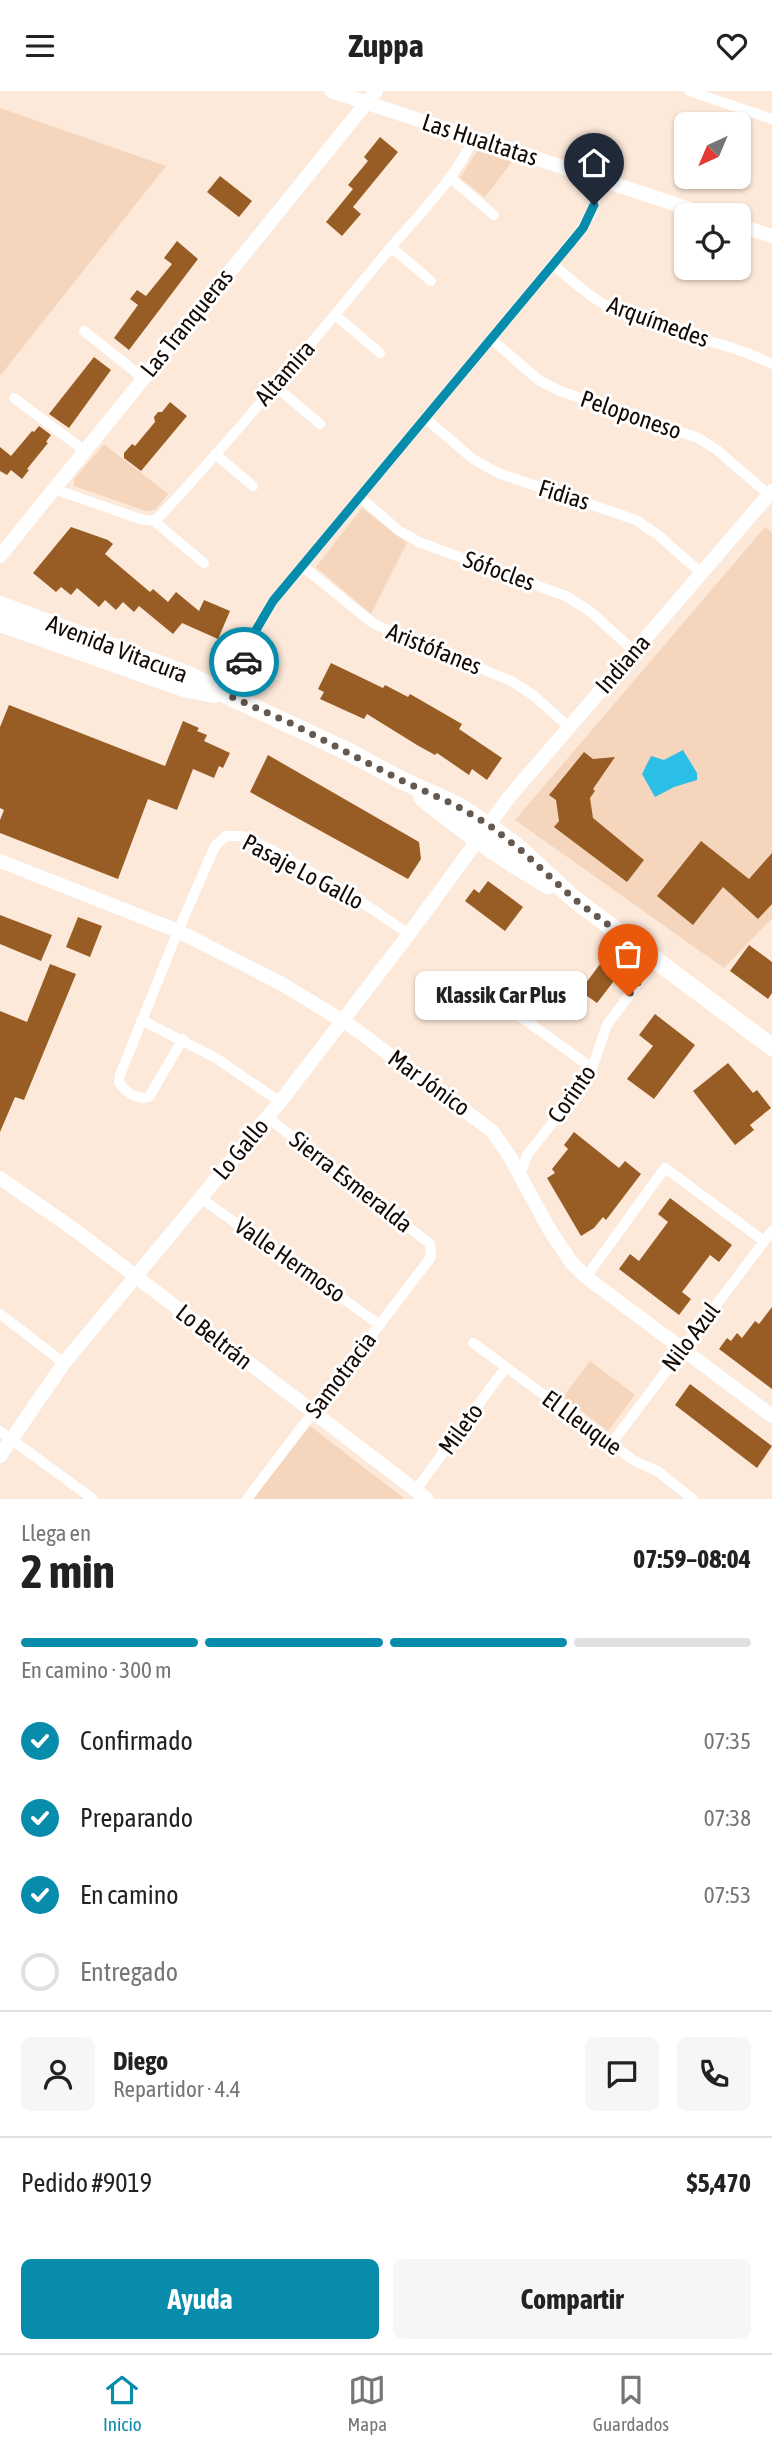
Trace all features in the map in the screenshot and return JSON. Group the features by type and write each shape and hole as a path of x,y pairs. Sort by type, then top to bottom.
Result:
{"main road":[{"name":"Avenida Vitacura","path":"0,605 174,669 290,723 403,781 449,819 484,833 528,874 574,899 771,1045"},
{"name":"Avenida Vitacura","path":"0,623 184,688 232,697"}],"street":[{"name":"Las Hualtatas","path":"331,91 370,97 474,137 674,204"},
{"path":"689,91 772,119"},
{"name":"Las Tranqueras","path":"0,556 370,97"},
{"name":"Altamira","path":"154,521 335,315 449,177 474,137"},
{"path":"449,177 494,215"},
{"path":"232,697 256,630 273,601 553,265 587,221 603,181"},
{"path":"751,229 772,236"},
{"path":"391,247 431,281"},
{"name":"Arquímedes","path":"553,265 592,297 617,311 772,364"},
{"path":"335,315 380,353"},
{"path":"84,331 143,378"},
{"name":"Peloponeso","path":"491,339 540,381 560,391 708,443 770,493"},
{"path":"274,385 320,424"},
{"path":"14,398 85,451"},
{"name":"Fidias","path":"425,418 473,459 498,473 622,513 636,520 658,535 701,573"},
{"path":"215,454 253,486"},
{"path":"54,489 140,519 154,521 204,563"},
{"name":"Indiana","path":"484,833 514,790 770,493"},
{"name":"Sófocles","path":"360,497 398,530 419,542 568,597 592,613 635,651"},
{"name":"Aristófanes","path":"302,566 374,624 511,681 533,695 569,727"},
{"name":"Lo Gallo","path":"0,1456 6,1435 199,1197 280,1102 484,833"},
{"name":"Pasaje Lo Gallo","path":"183,1039 149,1097 141,1099 132,1095 119,1083 177,931 215,846 226,836 243,836 274,851 348,893 410,934"},
{"name":"Mar Jónico","path":"0,861 177,931 282,984 343,1021 485,1124 510,1157 549,1229 571,1262 586,1277 772,1416"},
{"name":"Corinto","path":"520,1176 527,1155 589,1077 607,1025 655,960"},
{"path":"489,994 592,1068"},
{"path":"141,1020 183,1039 227,1065 280,1102"},
{"name":"Sierra Esmeralda","path":"267,1117 430,1244 432,1250"},
{"path":"510,1157 521,1158 527,1155"},
{"path":"586,1277 665,1168 764,1241"},
{"name":"Lo Beltrán","path":"0,1178 57,1216 421,1495"},
{"name":"Valle Hermoso","path":"199,1197 380,1325"},
{"name":"Nilo Azul","path":"611,1444 772,1231"},
{"name":"Samotracia","path":"247,1499 431,1257 432,1250"},
{"path":"0,1314 64,1363"},
{"name":"El Lleuque","path":"473,1343 633,1460 657,1471 693,1499"},
{"name":"Mileto","path":"421,1495 506,1367"},
{"path":"6,1435 93,1499"}],"shaded area":[{"path":"0,108 166,166 0,376"},
{"path":"478,150 512,162 485,197 460,178"},
{"path":"104,444 168,494 155,510 146,511 74,486 74,479"},
{"path":"362,508 407,543 371,614 316,567"},
{"path":"765,527 772,533 772,918 724,968 515,820"},
{"path":"590,1361 635,1395 608,1431 563,1397"},
{"path":"310,1426 405,1499 253,1499"}],"water":[{"path":"683,750 697,773 697,780 674,787 655,797 642,774 651,756 664,760"}],"building":[{"path":"380,137 398,152 353,207 361,214 342,236 326,222 353,189 348,185 368,161 364,157"},
{"path":"220,176 252,201 239,217 207,192"},
{"path":"177,241 198,259 129,350 114,338 138,305 130,299 137,290 146,296 172,264 164,258"},
{"path":"94,357 111,370 69,428 49,414"},
{"path":"170,402 187,416 141,471 124,458 124,453 132,444 135,446 155,422 154,417"},
{"path":"39,426 51,435 22,479 11,470 7,475 0,471 0,447 11,456"},
{"path":"71,527 108,540 113,544 105,554 150,592 153,589 168,602 176,592 199,611 204,600 230,611 218,639 182,623 173,634 139,606 134,612 123,602 116,610 105,600 99,607 77,588 71,595 61,587 56,592 33,573"},
{"path":"331,663 383,688 385,685 408,697 410,694 462,724 459,729 502,758 487,780 472,769 469,775 437,753 435,755 417,745 367,714 364,719 320,699 324,692 318,689"},
{"path":"9,705 165,766 183,721 207,735 204,741 230,753 223,768 219,766 214,778 193,769 177,810 148,799 118,879 0,833 0,820 4,810 0,808 0,727"},
{"path":"584,752 593,759 615,757 593,789 595,791 590,798 593,818 644,860 627,882 554,827 559,821 556,800 549,795"},
{"path":"268,755 419,842 421,859 408,879 250,792"},
{"path":"701,841 749,879 772,853 772,904 758,919 723,887 693,925 657,896"},
{"path":"488,881 523,907 505,931 465,901 474,889 479,893"},
{"path":"0,915 52,935 41,961 0,944"},
{"path":"78,917 102,926 90,957 66,947"},
{"path":"749,945 772,962 772,993 768,999 730,971"},
{"path":"603,960 620,973 597,1003 580,991"},
{"path":"50,964 76,974 24,1100 15,1097 0,1132 0,1011 27,1022"},
{"path":"655,1014 695,1045 654,1099 627,1079 653,1046 639,1035"},
{"path":"728,1063 753,1093 757,1090 771,1108 750,1125 754,1130 735,1145 693,1091"},
{"path":"574,1132 619,1168 625,1161 641,1174 606,1220 603,1217 594,1228 581,1236 547,1178 555,1173 552,1169 568,1149 564,1145"},
{"path":"670,1198 732,1245 719,1262 710,1255 682,1292 691,1299 679,1315 619,1269 630,1254 639,1261 668,1222 658,1214"},
{"path":"772,1307 772,1389 719,1349 727,1338 731,1341 737,1333 742,1338 755,1321 759,1324"},
{"path":"690,1384 772,1446 757,1468 675,1405"}],"way so far":[{"path":"244,662 232,697 347,751 489,825 574,899 655,960 628,996"}],"place":[{"name":"Klassik Car Plus","path":"628,996"}],"route":[{"path":"244,662 256,630 273,601 583,228 594,205"}]}
